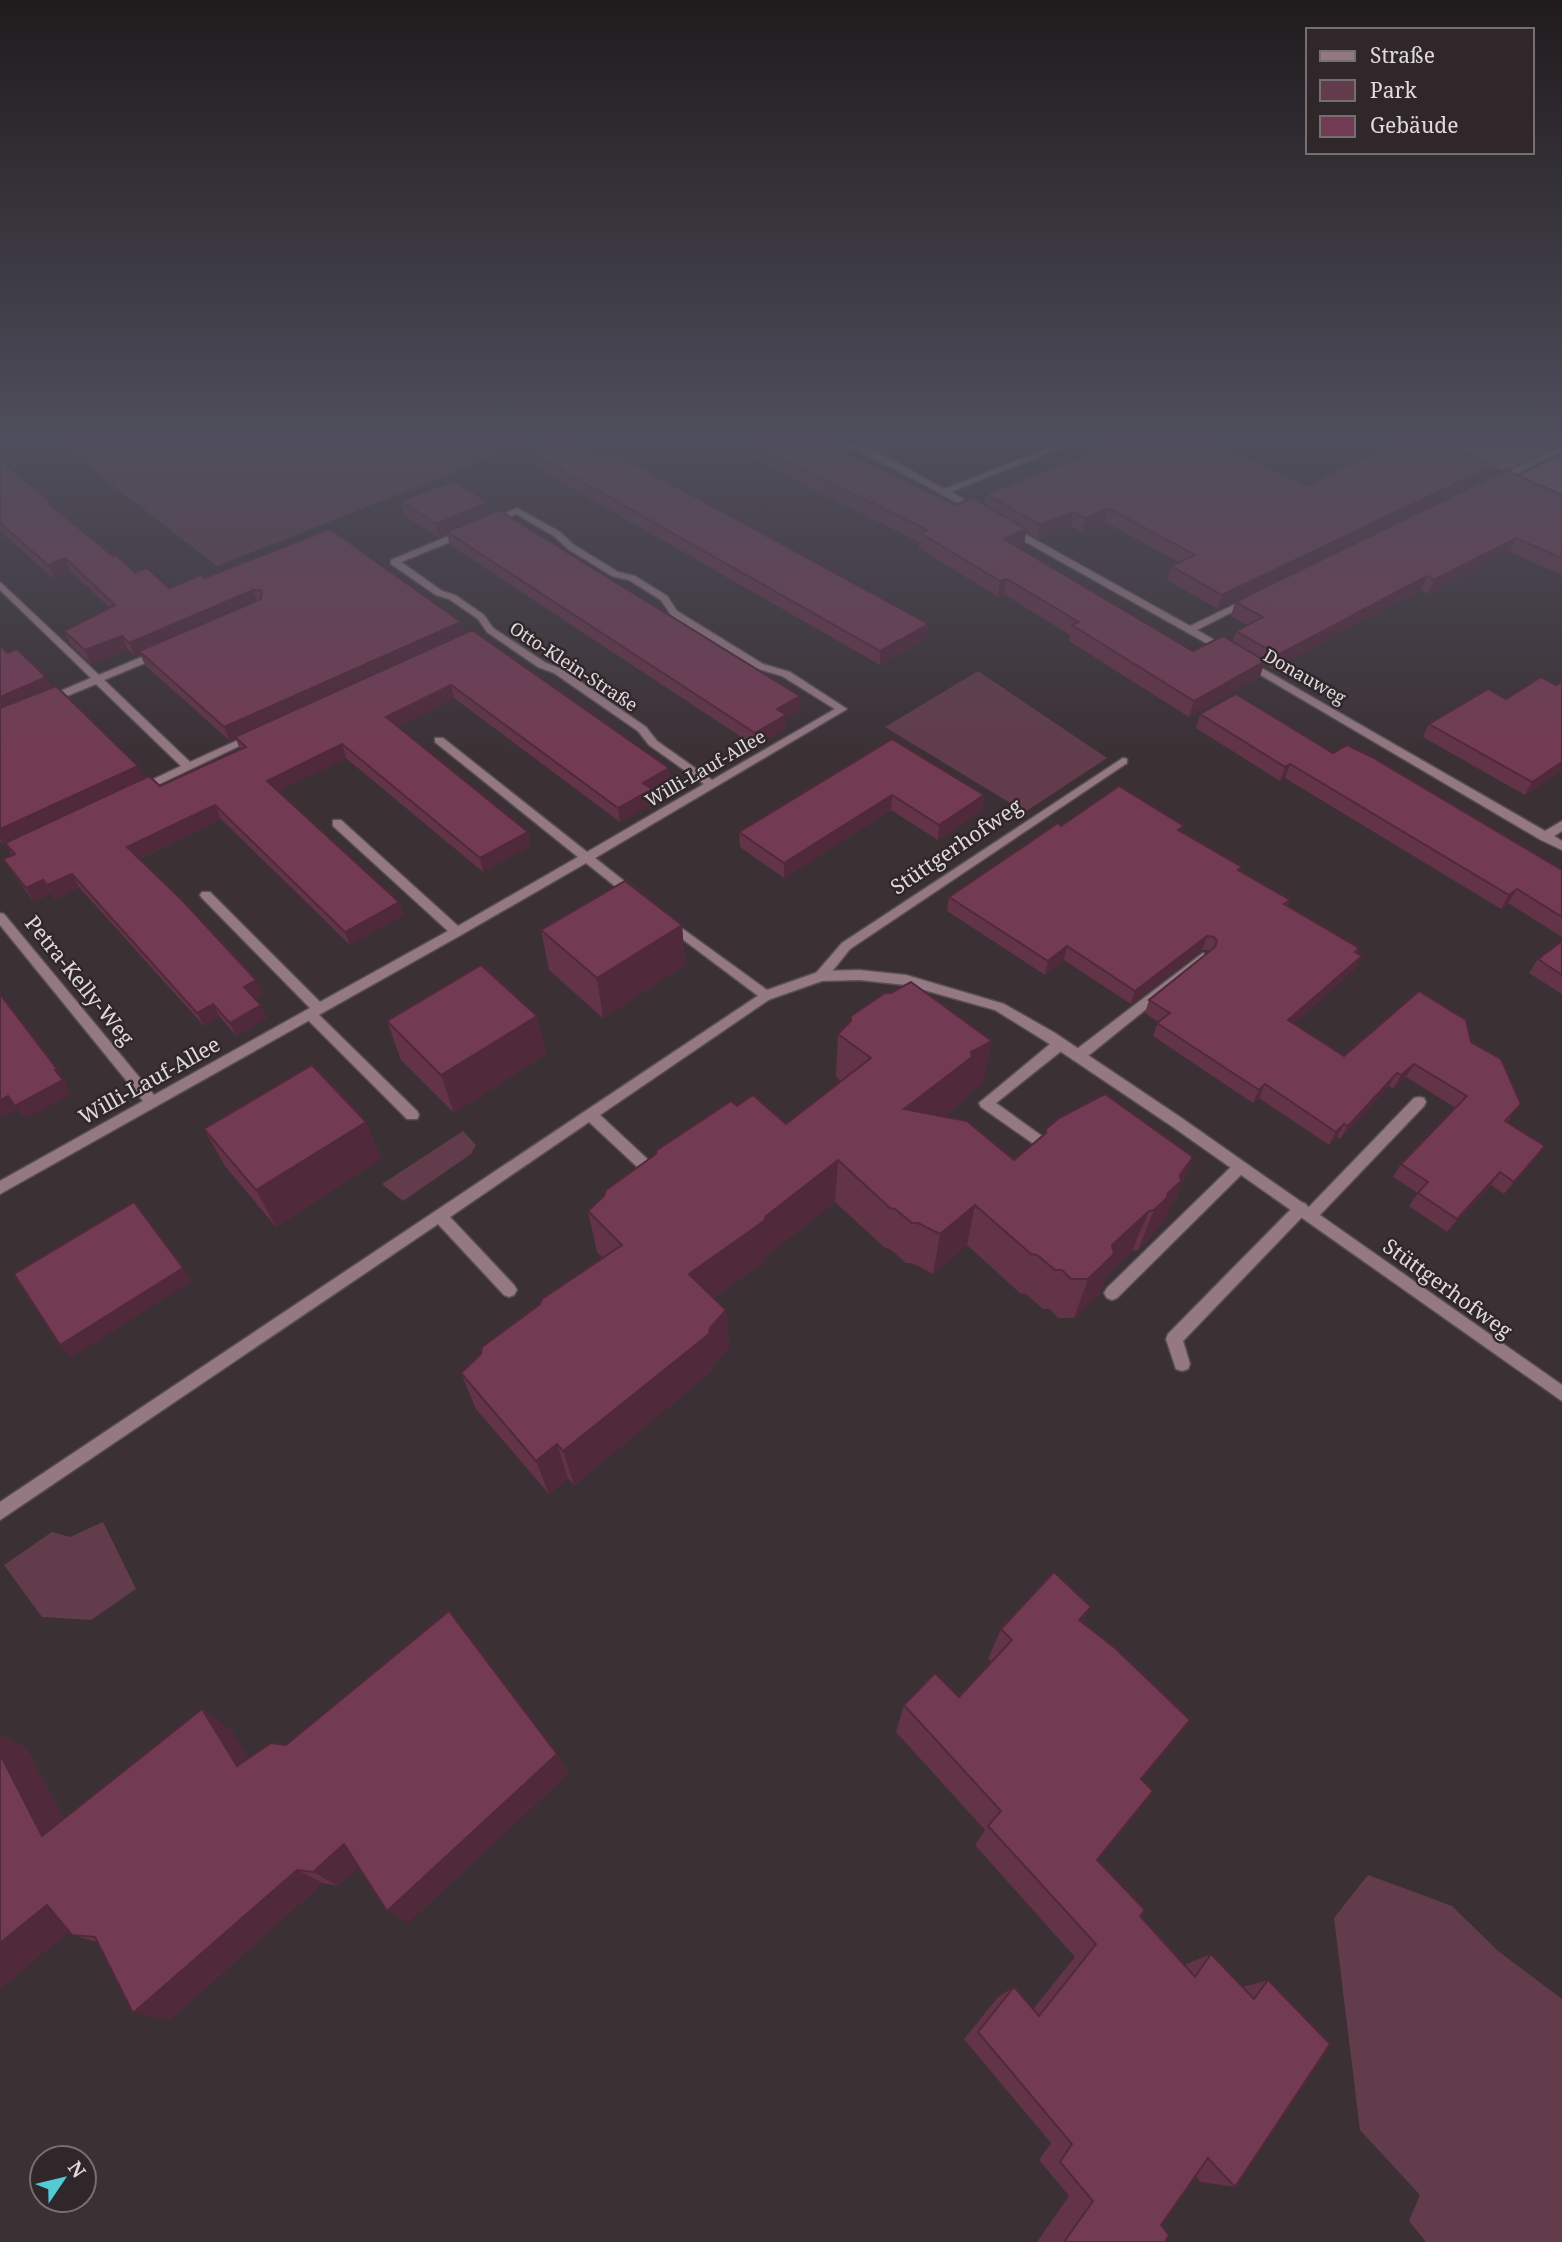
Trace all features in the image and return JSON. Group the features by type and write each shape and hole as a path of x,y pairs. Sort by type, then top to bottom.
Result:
{"street":[{"name":"Otto-Klein-Straße","path":"431,547 394,562 439,593 452,597 472,610 490,630 542,664 558,671 642,729 653,743 712,785"},
{"name":"Otto-Klein-Straße","path":"571,547 615,575 632,578 664,598 674,613 759,666 786,674 842,709"},
{"name":"Donauweg","path":"1041,547 1191,629 1562,846"},
{"path":"0,585 188,767"},
{"path":"1191,629 1265,593"},
{"path":"478,635 490,630"},
{"path":"37,705 174,646"},
{"name":"Willi-Lauf-Allee","path":"0,1188 457,932 842,709"},
{"path":"127,796 260,734"},
{"path":"439,740 643,902"},
{"name":"Stüttgerhofweg","path":"821,976 846,946 1123,761"},
{"path":"337,823 457,932"},
{"path":"1545,836 1562,825"},
{"path":"205,895 412,1115"},
{"name":"Petra-Kelly-Weg","path":"0,917 152,1102"},
{"path":"663,918 765,996"},
{"path":"1078,1056 1204,956"},
{"name":"Stüttgerhofweg","path":"0,1512 765,996 821,976 859,975 906,980 999,1007 1078,1056 1306,1212 1562,1394"},
{"path":"1041,1143 986,1103 1060,1044"},
{"path":"1182,1364 1174,1339 1419,1102"},
{"path":"590,1114 652,1172"},
{"path":"1112,1293 1240,1167"},
{"path":"440,1216 509,1290"}],"green space":[{"path":"192,547 266,547 217,566"},
{"path":"978,671 1107,758 1025,812 885,727"},
{"path":"463,1131 476,1145 471,1154 403,1201 382,1184"},
{"path":"103,1522 136,1589 91,1620 42,1617 4,1565 52,1532 70,1537"},
{"path":"1368,1875 1452,1906 1498,1951 1562,1999 1562,2242 1426,2242 1409,2221 1420,2195 1360,2130 1334,1918"}],"building":[{"path":"27,547 101,547 135,572 147,568 169,588 201,575 204,578 285,547 355,547 461,622 224,727 139,651 261,599 262,591 253,590 129,643 122,636 85,650 64,631 115,605 65,558 48,565"},
{"path":"469,547 558,547 800,696 777,709 786,715 755,733"},
{"path":"696,547 786,547 929,624 880,651"},
{"path":"943,547 1017,547 1193,651 1223,636 1265,661 1194,701 1072,625 1079,622 1007,579 1000,581"},
{"path":"1180,547 1323,547 1222,595 1171,566 1195,555"},
{"path":"1349,547 1499,547 1434,580 1427,576 1278,655 1236,631 1263,617 1235,602"},
{"path":"1536,547 1562,547 1562,558"},
{"path":"472,630 669,768 643,783 652,789 618,808 451,685 386,717 528,832 480,858 342,744 267,781 399,902 345,932 215,805 127,847 182,900 256,980 244,987 261,1005 230,1023 213,1004 197,1013 72,874 47,885 43,880 26,888 3,859 15,854 5,843 149,776 160,786 246,747 235,737"},
{"path":"0,646 8,653 17,649 46,677 0,697"},
{"path":"1541,677 1556,685 1562,681 1562,762 1532,782 1429,724 1488,689 1506,699"},
{"path":"56,686 138,766 0,829 0,708"},
{"path":"1236,694 1333,753 1347,745 1372,757 1562,870 1562,917 1517,889 1509,895 1290,764 1285,767 1200,714"},
{"path":"892,739 984,795 939,825 892,795 784,863 739,832"},
{"path":"1119,786 1184,826 1178,830 1242,867 1238,870 1290,900 1284,904 1359,948 1355,952 1362,956 1288,1020 1344,1056 1419,991 1466,1020 1471,1042 1501,1059 1521,1104 1505,1121 1545,1146 1514,1182 1500,1172 1457,1219 1418,1193 1428,1182 1401,1164 1467,1096 1414,1064 1401,1075 1397,1073 1348,1126 1344,1124 1336,1132 1265,1084 1259,1090 1157,1023 1170,1013 1149,1000 1215,947 1217,941 1214,937 1207,936 1135,991 1067,946 1048,961 949,897 1058,823 1061,826"},
{"path":"625,881 682,925 597,978 541,930"},
{"path":"1562,941 1562,975 1538,959"},
{"path":"481,965 537,1016 441,1075 387,1021"},
{"path":"911,982 992,1041 971,1052 972,1057 904,1109 967,1121 1014,1160 1059,1118 1105,1094 1193,1157 1180,1175 1181,1181 1168,1193 1167,1198 1112,1245 1114,1254 1088,1279 1071,1279 1062,1270 1055,1270 1037,1255 1031,1254 975,1205 940,1234 918,1223 912,1223 890,1208 838,1160 766,1216 764,1221 689,1274 726,1310 710,1328 709,1334 563,1451 557,1444 536,1461 461,1373 481,1354 482,1347 540,1304 542,1299 622,1245 588,1211 604,1196 606,1190 656,1154 657,1150 731,1101 737,1106 753,1095 786,1124 871,1058 838,1034 851,1021 851,1016 885,993 891,993"},
{"path":"0,994 63,1080 15,1106 8,1096 0,1100"},
{"path":"312,1065 366,1122 256,1190 204,1129"},
{"path":"134,1202 183,1268 60,1345 14,1274"},
{"path":"1054,1572 1091,1607 1079,1620 1115,1648 1190,1720 1141,1779 1153,1791 1097,1860 1145,1910 1140,1916 1195,1977 1211,1954 1254,1999 1268,1980 1330,2044 1235,2187 1208,2158 1161,2225 1169,2235 1165,2242 1064,2242 1093,2201 1060,2162 1072,2144 978,2032 1014,1987 1039,2016 1096,1944 988,1826 1001,1811 904,1705 935,1673 959,1697 1012,1640 1001,1629"},
{"path":"449,1611 557,1754 387,1911 344,1844 313,1872 297,1870 133,2013 95,1937 72,1935 47,1905 0,1943 0,1754 42,1836 202,1709 237,1766 271,1743 286,1745"}]}
